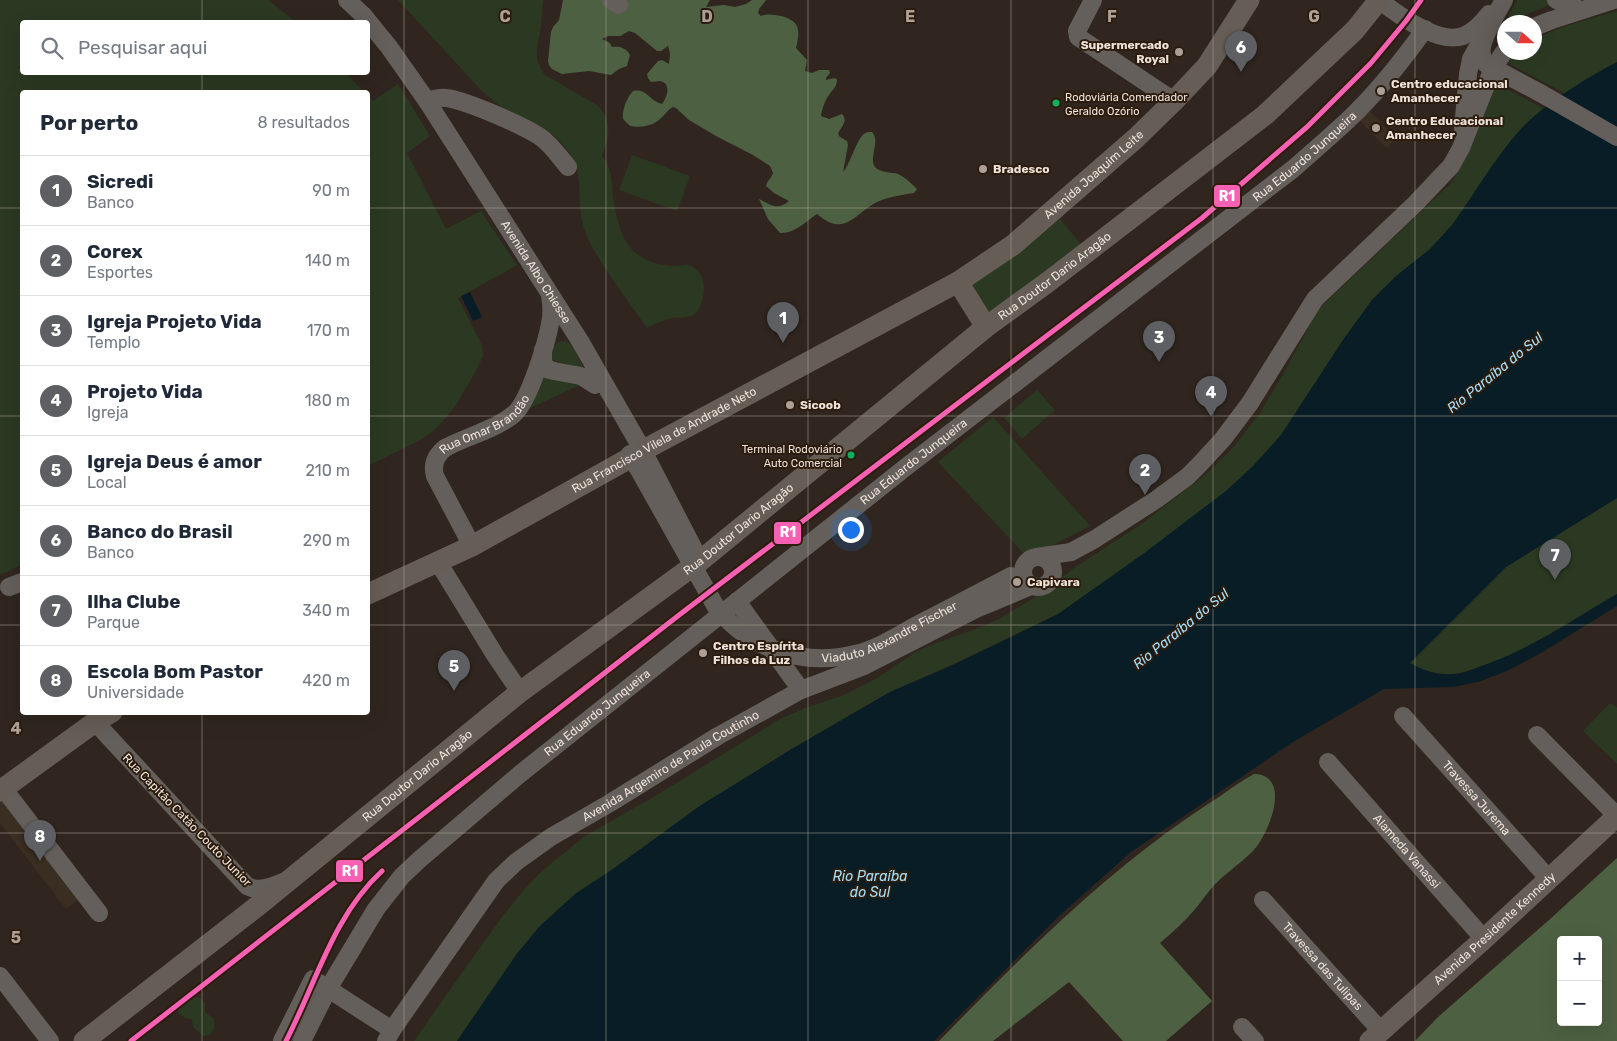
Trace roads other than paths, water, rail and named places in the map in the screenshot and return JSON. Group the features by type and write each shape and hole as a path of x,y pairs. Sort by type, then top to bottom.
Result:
{"main road":[{"name":"Avenida Joaquim Leite","path":"958,282 1014,245 1136,138 1207,66 1250,0"},
{"name":"Rua Doutor Dario Aragão","path":"84,1041 291,879 520,692 700,561 986,327 1048,282 1265,115 1355,30 1379,0"},
{"path":"958,282 986,327"},
{"name":"Rua Francisco Vilela de Andrade Neto","path":"370,593 472,546 655,444 958,282"},
{"path":"2,790 103,717"},
{"name":"Avenida Presidente Kennedy","path":"1376,1036 1617,816"}],"street":[{"name":"Avenida Albo Chiesse","path":"347,0 367,20"},
{"path":"1093,0 1077,31 1078,36 1174,101"},
{"path":"1379,0 1406,20 1450,38 1464,36 1471,32 1502,0"},
{"path":"1502,0 1485,38 1481,53 1484,62 1617,137"},
{"path":"1556,0 1581,10"},
{"path":"1542,24 1614,0"},
{"path":"1461,148 1469,67 1476,49 1493,20"},
{"name":"Avenida Albo Chiesse","path":"370,24 427,101 580,341 643,451 700,561"},
{"name":"Rua Eduardo Junqueira","path":"302,1041 328,989 376,909 402,876 520,774 736,601 921,455 1292,169 1349,119 1371,96 1401,62 1425,29"},
{"path":"1071,552 1050,581 1043,586 1031,586 1017,573 1028,561 1037,557 1071,552 1119,524 1180,482 1200,464 1223,439 1250,403 1315,299 1415,204 1446,171 1461,148 1500,72 1502,60"},
{"path":"427,101 437,98 450,99 520,126 540,136 553,148 568,167"},
{"name":"Rua Omar Brandão","path":"472,546 435,476 434,464 438,455 445,448 507,419 518,410 529,390 551,320 550,294"},
{"path":"580,341 571,334 561,331 554,334 543,349 543,362 547,369 581,376 594,385"},
{"name":"Viaduto Alexandre Fischer","path":"580,341 594,385 710,598 730,623 755,642 791,656 806,658 856,654 890,640 1017,573"},
{"path":"1037,557 1045,558 1052,565 1053,572 1050,581"},
{"path":"438,562 520,692"},
{"name":"Avenida Argemiro de Paula Coutinho","path":"389,1035 496,881 516,862 551,837 718,736 801,690 864,666 976,609 1031,586"},
{"path":"736,601 801,690"},
{"name":"Travessa Jurema","path":"1403,716 1549,879"},
{"name":"Rua Capitão Catão Couto Junior","path":"103,717 247,886 253,889 262,889 291,879"},
{"path":"1537,736 1617,816"},
{"name":"Alameda Vanassi","path":"1328,762 1484,939"},
{"path":"2,790 99,913"},
{"name":"Travessa das Tulipas","path":"1263,900 1376,1036"},
{"path":"0,976 50,1041"},
{"path":"282,1041 313,979 389,1035"},
{"path":"1242,1027 1255,1041"}],"water":[{"name":"Rio Paraíba do Sul","path":"1617,62 1617,498 1506,567 1410,663 1436,673 1453,674 1467,671 1523,648 1617,594 1617,606 1541,653 1507,671 1478,682 1453,687 1384,689 1293,742 1131,852 1060,915 934,1041 457,1041 516,955 539,927 575,894 613,869 701,805 795,747 890,692 953,665 1058,614 1143,554 1226,491 1253,466 1281,435 1343,340 1372,300 1396,276 1430,249 1453,224 1493,164 1520,130 1541,111 1566,93"},
{"path":"470,292 482,317 473,321 461,296"}],"place":[{"name":"Supermercado Royal","path":"1179,52"},
{"name":"Banco do Brasil","path":"1241,72"},
{"name":"Centro educacional Amanhecer","path":"1381,91"},
{"name":"Rodoviária Comendador Geraldo Ozório","path":"1056,103"},
{"name":"Centro Educacional Amanhecer","path":"1376,128"},
{"name":"Bradesco","path":"983,169"},
{"name":"Sicredi","path":"783,343"},
{"name":"Igreja Projeto Vida","path":"1159,362"},
{"name":"Sicoob","path":"790,405"},
{"name":"Projeto Vida","path":"1211,417"},
{"name":"Terminal Rodoviário Auto Comercial","path":"851,455"},
{"name":"Corex","path":"1145,495"},
{"name":"Ilha Clube","path":"1555,580"},
{"name":"Capivara","path":"1017,582"},
{"name":"Centro Espírita Filhos da Luz","path":"703,653"},
{"name":"Igreja Deus é amor","path":"454,691"},
{"name":"Escola Bom Pastor","path":"40,861"}]}
